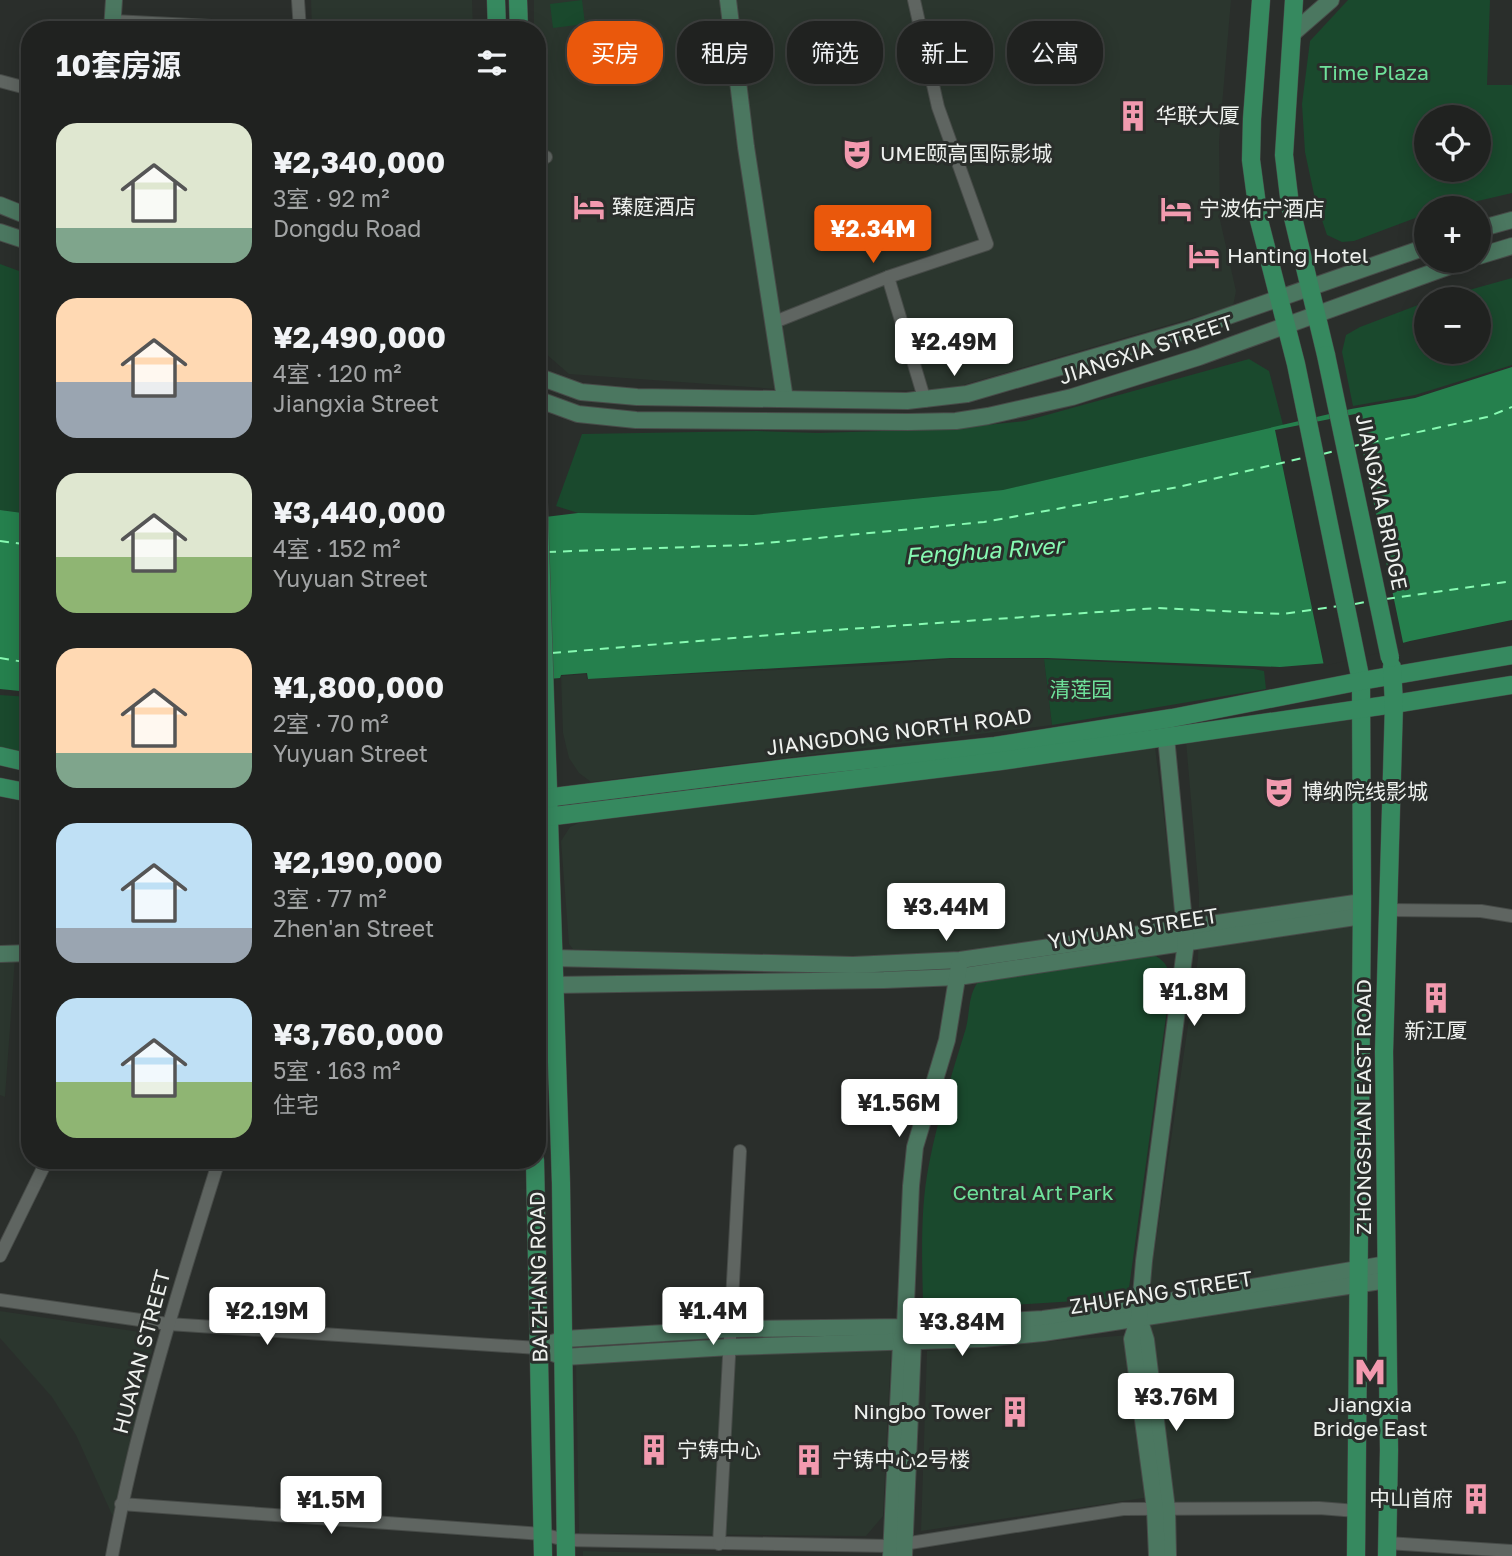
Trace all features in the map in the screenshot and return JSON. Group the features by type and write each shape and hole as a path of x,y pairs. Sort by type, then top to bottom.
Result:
{"main road":[{"path":"496,0 497,21"},
{"path":"518,0 519,21"},
{"path":"1262,0 1252,107 1251,160 1259,220 1296,364 1360,673"},
{"path":"1294,0 1284,155 1290,205 1316,315"},
{"name":"JIANGXIA BRIDGE","path":"1316,315 1392,667"},
{"name":"JIANGDONG NORTH ROAD","path":"546,798 788,768 995,746 1172,718 1392,667 1512,655"},
{"name":"ZHONGSHAN EAST ROAD","path":"1387,1550 1384,1052 1394,704 1392,667"},
{"name":"ZHONGSHAN EAST ROAD","path":"1356,1556 1362,909 1360,673"},
{"name":"JIANGDONG NORTH ROAD","path":"546,817 1001,761 1512,685"},
{"path":"0,757 21,761"},
{"path":"0,787 21,791"},
{"name":"BAIZHANG ROAD","path":"546,964 554,985 564,1348 565,1548"},
{"name":"BAIZHANG ROAD","path":"535,1169 543,1556"}],"street":[{"path":"112,21 114,0"},
{"path":"298,0 299,21"},
{"path":"728,0 746,147 785,399"},
{"path":"772,323 888,277 987,244 938,107 914,0"},
{"path":"1292,34 1331,0"},
{"path":"0,81 21,87"},
{"path":"0,205 21,214"},
{"path":"1491,226 1512,220"},
{"path":"0,232 21,239"},
{"path":"1491,252 1512,246"},
{"name":"JIANGXIA STREET","path":"546,380 560,386 599,394 637,397 925,401 968,394 1188,330 1414,251"},
{"name":"JIANGXIA STREET","path":"546,402 578,414 636,420 956,421 1020,410 1072,397 1199,357 1431,273"},
{"path":"888,277 925,401"},
{"path":"1166,737 1186,935 1139,1312 1146,1340 1161,1509 1168,1556"},
{"name":"YUYUAN STREET","path":"554,985 870,981 1362,909"},
{"path":"1388,910 1481,911 1512,916"},
{"path":"0,954 21,953"},
{"name":"YUYUAN STREET","path":"546,961 959,969"},
{"path":"898,1551 911,1186 915,1147 947,1040 959,969"},
{"path":"546,979 554,985"},
{"path":"719,1544 740,1151"},
{"path":"0,1256 43,1169"},
{"name":"HUAYAN STREET","path":"112,1556 121,1504 168,1324 216,1169"},
{"name":"ZHUFANG STREET","path":"538,1348 730,1347 906,1337 1043,1319 1139,1312 1387,1272"},
{"path":"0,1300 168,1324 538,1348"},
{"name":"ZHUFANG STREET","path":"564,1348 730,1329 906,1337"},
{"path":"121,1504 542,1534 565,1548 719,1544 898,1551 1123,1509 1319,1508 1357,1511"},
{"path":"1157,1556 1161,1509"},
{"path":"1387,1550 1512,1551"}],"shaded area":[{"path":"311,0 472,0 473,21 312,21"},
{"path":"534,0 1231,0 1219,141 1220,220 1236,291 1233,306 946,390 790,390 569,374 546,354 546,21 534,21"},
{"path":"948,659 1044,659 1052,725 591,782 579,773 569,758 563,733 561,676 586,674 587,679 881,665"},
{"path":"1357,713 1350,1504 1285,1501 1176,1502 1150,1497 921,1531 927,1351 1142,1334 1198,959 1199,893 1186,741"},
{"path":"1155,747 1176,914 1171,923 956,954 868,959 573,949 569,944 561,841 570,827 585,820"},
{"path":"15,958 5,1097 0,1095 0,959"},
{"path":"0,1311 140,1332 147,1339 152,1350 150,1363 114,1519 76,1435 52,1397 0,1338"},
{"path":"891,1348 883,1516 866,1536 579,1533 576,1364 734,1352"},
{"path":"583,1551 777,1556 583,1556"}],"green space":[{"path":"582,0 585,21 567,21 567,26 553,28 550,4"},
{"name":"Time Plaza","path":"1348,0 1490,0 1487,85 1512,85 1512,193 1491,198 1414,196 1414,218 1354,241 1342,242 1327,235 1315,199 1305,152 1302,104 1310,41"},
{"path":"0,264 21,272 21,513 0,510"},
{"path":"1512,278 1512,365 1415,395 1353,406 1342,352 1346,335 1414,307 1414,364 1491,364 1491,287 1480,287"},
{"path":"1249,359 1269,371 1283,425 1004,490 753,515 578,513 556,506 582,434 757,431 818,433 947,429 1025,421"},
{"name":"清莲园","path":"1044,659 1254,669 1264,671 1266,689 1052,725"},
{"path":"0,695 21,696 21,753 0,749"},
{"name":"Central Art Park","path":"1152,954 1167,967 1170,987 1129,1288 1123,1296 1108,1299 1010,1305 973,1315 937,1315 927,1310 923,1304 922,1251 926,1181 937,1130 966,1028 971,998 978,982"}],"water":[{"name":"Fenghua Rıver","path":"1512,367 1512,620 1410,641 1328,663 1280,667 1047,658 950,658 588,679 587,673 546,679 546,517 578,513 753,515 1003,490 1351,409 1415,398"},
{"path":"0,510 21,513 21,691 0,689"}],"pier":[{"path":"1355,414 1404,647 1324,666 1275,430"}],"ferry route":[{"path":"1354,446 1487,417 1512,407"},
{"path":"1323,454 1338,450"},
{"path":"547,552 745,545 984,522 1178,487 1307,457"},
{"path":"0,541 21,544"},
{"path":"1386,599 1512,581"},
{"path":"1355,604 1370,601"},
{"path":"552,653 819,631 1158,608 1282,614 1339,606"},
{"path":"0,658 21,662"}],"place":[{"name":"华联大厦","path":"1133,116"},
{"name":"UME颐高国际影城","path":"857,154"},
{"name":"臻庭酒店","path":"589,207"},
{"name":"宁波佑宁酒店","path":"1176,209"},
{"name":"Hanting Hotel","path":"1204,256"},
{"name":"博纳院线影城","path":"1279,792"},
{"name":"新江厦","path":"1436,998"},
{"name":"Jiangxia Bridge East","path":"1370,1372"},
{"name":"Ningbo Tower","path":"1015,1412"},
{"name":"宁铸中心","path":"654,1450"},
{"name":"宁铸中心2号楼","path":"809,1460"},
{"name":"中山首府","path":"1476,1499"}]}
